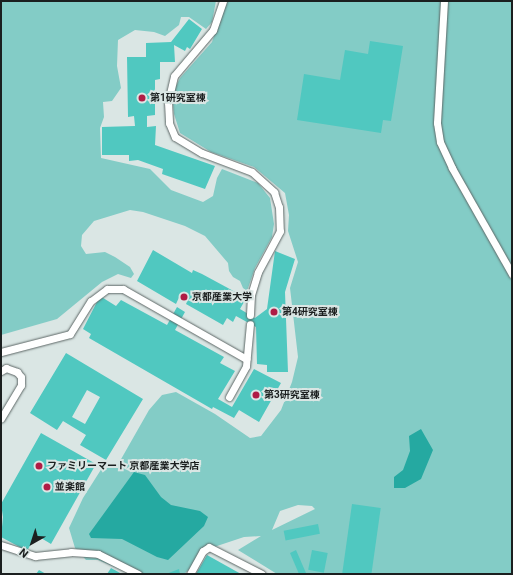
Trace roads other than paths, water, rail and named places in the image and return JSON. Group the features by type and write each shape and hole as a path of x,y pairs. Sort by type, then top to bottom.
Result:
{"lane":[{"path":"223,1 213,30 174,76 168,102 169,123 175,137 202,153 252,172 274,192 279,207 280,231 258,272 251,295 250,315"},
{"path":"444,1 437,123 440,142 452,168 512,274"},
{"path":"1,352 70,334 91,301 107,289 123,289 246,359"},
{"path":"229,397 246,366 250,324"},
{"path":"1,371 6,368 17,372 21,377 20,385 1,418"},
{"path":"1,545 35,556 71,552 98,554 138,574"},
{"path":"190,574 203,551 208,547 262,574"}],"place":[{"name":"第1研究室棟","path":"142,98"},
{"name":"京都産業大学","path":"184,297"},
{"name":"第4研究室棟","path":"274,312"},
{"name":"第3研究室棟","path":"256,395"},
{"name":"ファミリーマート 京都産業大学店","path":"39,466"},
{"name":"並楽館","path":"47,487"}]}
